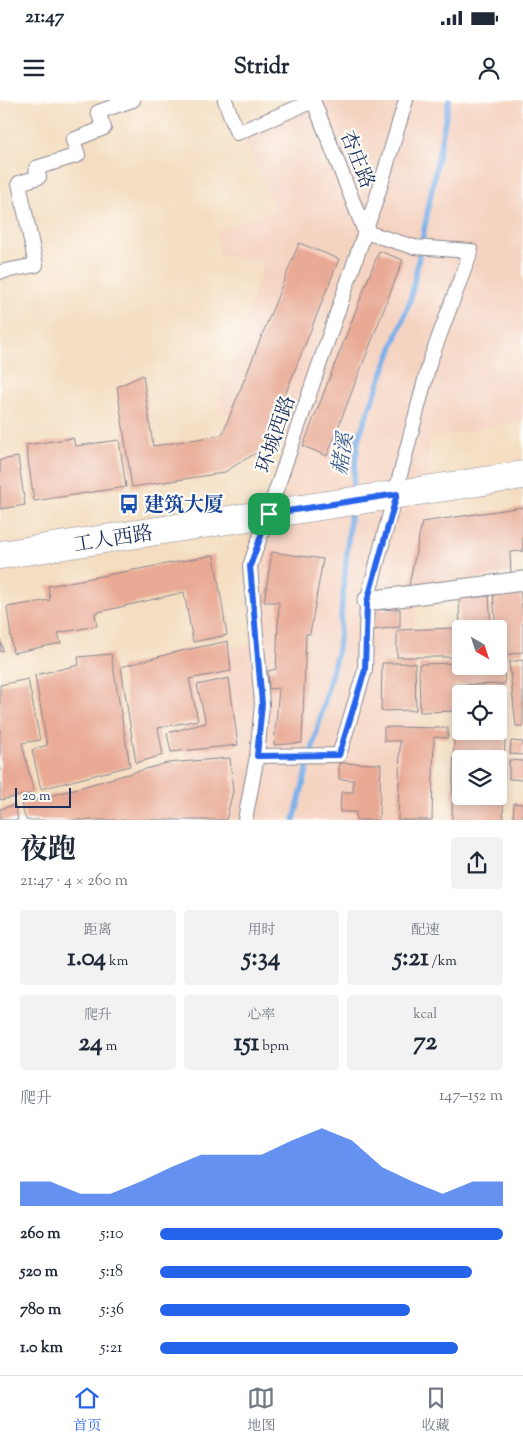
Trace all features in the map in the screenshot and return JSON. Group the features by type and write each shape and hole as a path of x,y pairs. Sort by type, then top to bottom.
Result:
{"main road":[{"name":"工人西路","path":"0,555 523,475"}],"street":[{"path":"0,272 36,265 19,183 39,177 36,168 78,155 73,140 104,128 98,112 133,100"},
{"path":"225,100 237,133 313,100"},
{"name":"杏庄路","path":"313,100 365,232"},
{"name":"环城西路","path":"245,820 257,756 262,704 250,566 365,232 406,100"},
{"path":"257,756 339,755 365,670 367,602 397,494 430,361 471,251 414,248 365,232"},
{"path":"367,602 523,581"}],"shaded area":[{"path":"304,100 523,100 523,421 428,439 433,518 413,624 415,713 437,782 430,820 185,820 187,767 175,652 255,645 257,553 294,445 217,408 264,262 220,256 216,232 275,210 240,131"}],"building":[{"path":"299,243 339,259 264,448 223,473 132,487 117,387 143,375 153,446 222,435"},
{"path":"379,251 403,260 327,456 303,446"},
{"path":"73,438 75,446 119,440 126,487 34,501 26,445"},
{"path":"18,457 25,505 0,509 0,460"},
{"path":"523,507 523,551 510,552 511,573 408,590 422,522"},
{"path":"272,552 323,559 310,634 306,634 302,743 274,745 279,688 269,689 268,671 276,669 279,602 264,602"},
{"path":"214,555 227,635 193,642 184,592 95,613 97,626 58,633 61,643 13,653 7,607 50,600 48,586"},
{"path":"520,590 523,614 523,652 508,654 508,620 495,620 493,595"},
{"path":"489,596 490,620 460,620 459,599"},
{"path":"400,609 400,627 372,630 372,610"},
{"path":"452,628 452,657 397,657 397,630"},
{"path":"0,638 3,651 0,651"},
{"path":"228,641 231,671 189,679 198,720 158,728 163,755 136,763 121,667 176,652"},
{"path":"111,654 130,766 41,789 32,750 47,745 35,675 79,665 78,657"},
{"path":"523,660 523,726 516,726 509,662"},
{"path":"382,663 415,663 416,710 381,711"},
{"path":"452,663 452,675 505,675 505,684 452,685 452,711 420,712 419,664"},
{"path":"229,678 238,745 171,752 167,733 206,723 197,685"},
{"path":"28,679 40,740 22,743 34,793 0,800 0,685"},
{"path":"384,727 448,728 448,738 434,737 432,820 398,820 400,741 384,741"},
{"path":"454,740 505,740 505,750 454,750"},
{"path":"511,741 523,742 523,755 510,754"},
{"path":"230,758 233,791 226,820 26,820 21,804 167,763"},
{"path":"509,760 523,761 523,780 509,779"},
{"path":"339,763 381,764 379,820 356,820 356,812 340,812 341,792 353,792 353,780 339,779"},
{"path":"514,803 523,804 523,820 513,820"},
{"path":"15,805 18,820 0,820 0,809"},
{"path":"452,805 503,805 503,820 452,820"}],"waterway":[{"name":"赭溪","path":"352,494 358,439 411,298 449,100"},
{"name":"赭溪","path":"294,820 338,649 351,508"}],"place":[{"name":"建筑大厦","path":"129,504"}],"route":[{"path":"397,494 367,602 365,670 339,755 257,756 262,704 250,566 269,514 397,494"}]}
